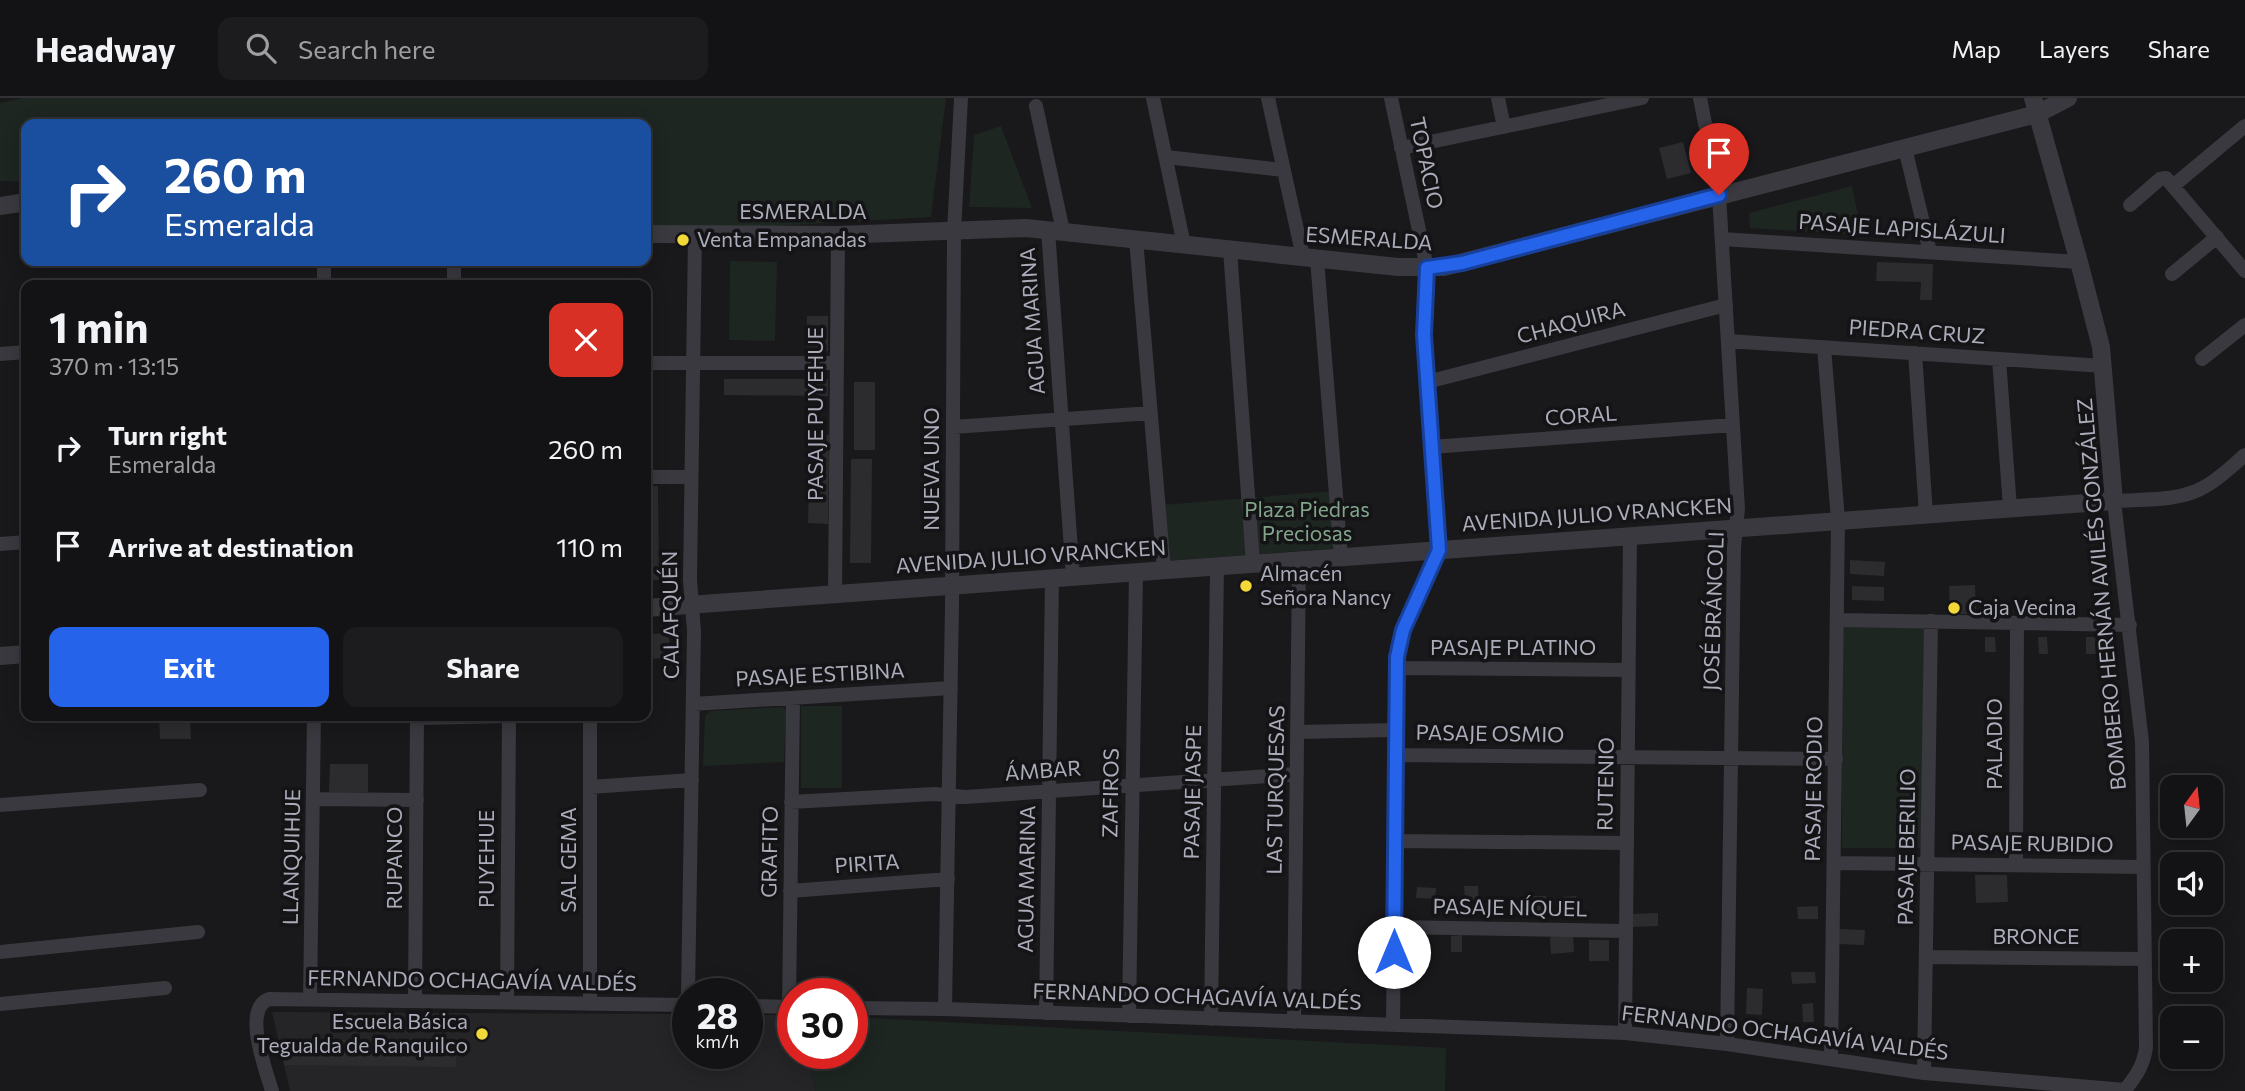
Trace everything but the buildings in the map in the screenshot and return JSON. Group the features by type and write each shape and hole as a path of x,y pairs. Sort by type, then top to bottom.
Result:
{"street":[{"name":"NUEVA UNO","path":"946,1009 954,232 961,98"},
{"path":"1153,98 1184,245"},
{"path":"1268,98 1283,170 1310,258 1341,557"},
{"name":"TOPACIO","path":"1391,98 1427,268 1424,323 1439,550 1403,630 1396,668 1393,1025"},
{"path":"1498,98 1504,127"},
{"path":"1401,148 1504,127 1602,102 1642,98"},
{"name":"JOSÉ BRÁNCOLI","path":"1700,98 1719,195 1738,509 1734,547 1727,1044"},
{"name":"ESMERALDA","path":"651,234 838,235 1010,228 1055,230 1230,250 1427,268 1462,263 1905,148 2068,98"},
{"name":"AGUA MARINA","path":"1036,106 1055,230 1062,419 1073,577"},
{"name":"BOMBERO HERNÁN AVILÉS GONZÁLEZ","path":"2035,106 2080,262 2104,366 2114,501 2142,742 2145,1059 2125,1090"},
{"path":"2173,186 2245,126"},
{"path":"1905,148 1930,252"},
{"path":"1166,157 1283,170"},
{"path":"2130,205 2162,178 2167,179 2245,271"},
{"path":"0,206 21,203"},
{"name":"CALAFQUÉN","path":"688,978 694,623 690,587 695,234"},
{"name":"PASAJE PUYEHUE","path":"835,594 838,235"},
{"path":"2172,274 2217,237"},
{"path":"1136,239 1164,570"},
{"name":"PASAJE LAPISLÁZULI","path":"1722,239 2080,262"},
{"path":"1230,250 1253,563"},
{"name":"CHAQUIRA","path":"1427,383 1726,305"},
{"path":"2202,359 2245,325"},
{"name":"PIEDRA CRUZ","path":"1728,341 2104,366"},
{"name":"PASAJE RODIO","path":"1824,347 1838,520 1831,1059"},
{"path":"0,354 21,352"},
{"path":"1915,353 1926,514"},
{"path":"1999,359 2010,509"},
{"path":"651,363 837,363"},
{"path":"953,427 1151,413"},
{"name":"CORAL","path":"1431,447 1733,425"},
{"name":"AVENIDA JULIO VRANCKEN","path":"651,608 2173,497 2194,492 2214,481 2245,455"},
{"path":"651,477 691,477"},
{"name":"RUTENIO","path":"1625,1033 1630,535"},
{"path":"0,544 21,542"},
{"name":"LAS TURQUESAS","path":"1294,1021 1299,560"},
{"name":"PASAJE JASPE","path":"1211,1019 1217,566"},
{"name":"ZAFIROS","path":"1129,1016 1136,572"},
{"name":"AGUA MARINA","path":"1046,1013 1052,578"},
{"path":"1837,620 2130,625"},
{"name":"PASAJE BERILIO","path":"1924,1073 1931,621"},
{"name":"PALADIO","path":"2016,865 2017,623"},
{"path":"0,656 21,654"},
{"name":"PASAJE PLATINO","path":"1396,668 1628,670"},
{"name":"PASAJE ESTIBINA","path":"693,704 951,688"},
{"name":"GRAFITO","path":"791,978 793,698"},
{"name":"LLANQUIHUE","path":"310,999 314,721"},
{"name":"RUPANCO","path":"415,1001 417,721"},
{"name":"PUYEHUE","path":"507,1002 509,721"},
{"name":"SAL GEMA","path":"590,721 590,1004"},
{"path":"1297,732 1395,730"},
{"name":"PASAJE OSMIO","path":"1395,755 1836,759"},
{"name":"ÁMBAR","path":"791,802 934,794 966,797 1297,774"},
{"path":"590,787 692,779"},
{"path":"0,805 200,790"},
{"path":"314,799 416,800"},
{"path":"1395,841 1626,843"},
{"name":"PASAJE RUBIDIO","path":"1834,863 2144,867"},
{"name":"PIRITA","path":"790,891 948,879"},
{"name":"PASAJE NÍQUEL","path":"1394,927 1626,931"},
{"path":"0,952 198,933"},
{"name":"BRONCE","path":"1926,957 2145,959"},
{"path":"0,1004 165,988"},
{"name":"FERNANDO OCHAGAVÍA VALDÉS","path":"272,1091 257,1039 258,1007 269,999 672,1005"},
{"name":"FERNANDO OCHAGAVÍA VALDÉS","path":"868,1008 1625,1033 1727,1044 2024,1086 2125,1090"}],"shaded area":[{"name":"Escuela Básica Tegualda de Ranquilco","path":"272,1012 672,1014 672,1069 763,1069 763,1015 777,1015 777,1069 811,1069 816,1091 290,1091"}],"green space":[{"path":"23,98 946,98 931,217 687,231 651,229 651,119 21,119 21,182 0,181 0,103"},
{"path":"1001,126 1032,208 969,207 974,135"},
{"path":"1852,186 1862,235 1750,228 1749,213"},
{"path":"730,261 777,262 775,341 729,340"},
{"name":"Plaza Piedras Preciosas","path":"1332,491 1339,548 1166,561 1162,505"},
{"path":"1842,625 1924,625 1923,848 1842,848"},
{"path":"801,706 842,706 842,788 801,788"},
{"path":"782,707 786,710 784,762 703,766 705,716 710,711"},
{"path":"868,1018 1446,1048 1445,1091 816,1091 811,1069 868,1069"}],"place":[{"name":"Venta Empanadas","path":"683,240"},
{"name":"Almacén Señora Nancy","path":"1246,586"},
{"name":"Caja Vecina","path":"1954,608"},
{"name":"Escuela Básica Tegualda de Ranquilco","path":"482,1034"}],"route":[{"path":"1394,952 1398,646 1409,614 1439,550 1424,335 1427,268 1462,263 1719,195"}]}
